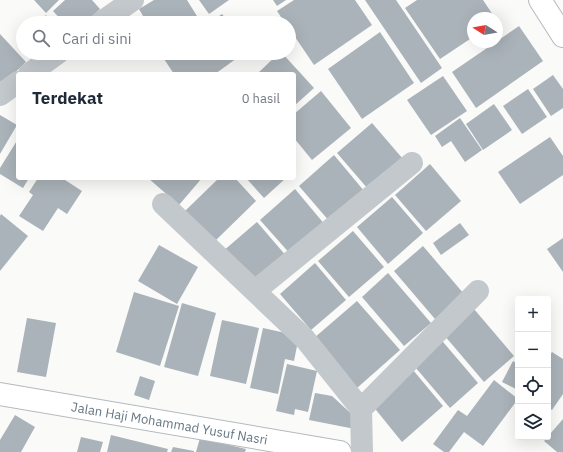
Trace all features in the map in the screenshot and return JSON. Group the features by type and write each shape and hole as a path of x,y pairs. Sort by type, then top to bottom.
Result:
{"street":[{"path":"110,16 133,0"},
{"path":"540,0 563,36"},
{"path":"32,72 48,60"},
{"path":"0,95 16,83"},
{"path":"255,291 412,163"},
{"path":"164,204 305,339 361,409 362,452"},
{"path":"361,409 478,291"},
{"name":"Jalan Haji Mohammad Yusuf Nasri","path":"0,394 340,452"}],"building":[{"path":"34,0 59,0 46,13"},
{"path":"65,0 92,0 100,9 92,16 58,16 53,11"},
{"path":"154,0 187,0 197,16 143,16 139,9"},
{"path":"199,0 229,0 209,14"},
{"path":"273,0 286,0 277,6"},
{"path":"294,0 355,0 372,25 314,65 296,38 296,16 280,16 277,11"},
{"path":"365,0 396,0 442,68 421,83"},
{"path":"417,0 483,0 491,12 467,12 467,41 440,59 405,8"},
{"path":"519,26 543,61 476,108 452,72 487,48 503,48 503,37"},
{"path":"380,32 414,83 362,119 328,69"},
{"path":"0,34 16,51 16,60 24,60 26,62 0,87"},
{"path":"165,60 234,60 218,72 173,72"},
{"path":"272,60 288,60 314,88 296,104 296,72 259,72"},
{"path":"553,75 563,89 563,108 551,116 533,89"},
{"path":"443,76 467,111 431,135 407,100"},
{"path":"528,89 547,117 522,134 503,106"},
{"path":"321,91 351,128 312,160 296,140 296,112"},
{"path":"494,104 512,130 483,150 466,124"},
{"path":"0,115 16,124 16,127 0,154"},
{"path":"460,118 482,150 465,162 451,141 442,147 435,136"},
{"path":"372,123 403,159 368,189 337,153"},
{"path":"550,137 563,156 563,175 520,204 498,172"},
{"path":"16,142 16,180 28,180 23,188 0,174 0,168"},
{"path":"334,155 365,192 330,222 299,186"},
{"path":"430,164 461,201 426,231 395,195"},
{"path":"37,180 65,180 82,191 67,214 58,208 43,231 19,216 33,195 29,192"},
{"path":"150,180 200,180 179,205"},
{"path":"217,180 237,180 256,201 214,242 185,211"},
{"path":"248,180 284,180 264,198"},
{"path":"295,189 326,226 292,256 260,220"},
{"path":"392,197 423,233 388,264 357,227"},
{"path":"1,214 28,236 0,271 0,216"},
{"path":"257,222 288,258 254,288 222,252"},
{"path":"460,223 469,235 441,255 433,243"},
{"path":"353,231 384,267 349,297 318,261"},
{"path":"563,238 563,272 547,249"},
{"path":"159,245 198,267 177,304 138,281"},
{"path":"423,246 464,294 435,319 394,271"},
{"path":"315,263 346,300 311,330 280,294"},
{"path":"388,273 431,323 404,346 362,297"},
{"path":"134,292 179,306 160,366 116,352"},
{"path":"357,301 400,350 357,388 314,338"},
{"path":"182,303 216,313 198,376 164,367"},
{"path":"474,309 514,356 484,382 444,335"},
{"path":"27,318 56,323 46,377 17,372"},
{"path":"222,320 259,328 246,384 210,376"},
{"path":"263,328 299,336 294,361 285,359 278,394 250,388"},
{"path":"438,336 478,383 450,408 410,361"},
{"path":"552,352 563,359 563,394 552,410 551,409"},
{"path":"513,361 515,362 515,388 502,382"},
{"path":"287,364 317,371 308,412 295,409 294,415 276,411"},
{"path":"413,370 443,406 402,442 372,405"},
{"path":"140,376 155,381 149,400 134,395"},
{"path":"494,380 515,397 515,403 483,446 464,432 449,452 444,452 433,444 458,410 467,416"},
{"path":"315,393 332,396 357,419 355,429 309,420"},
{"path":"15,415 35,427 21,452 0,452 0,440"},
{"path":"563,419 563,452 557,452 544,441 551,440 551,433"},
{"path":"111,435 168,449 167,452 107,452"},
{"path":"81,437 103,442 100,452 77,452"},
{"path":"200,438 246,449 245,452 196,452"},
{"path":"173,447 194,451 194,452 171,452"}]}
